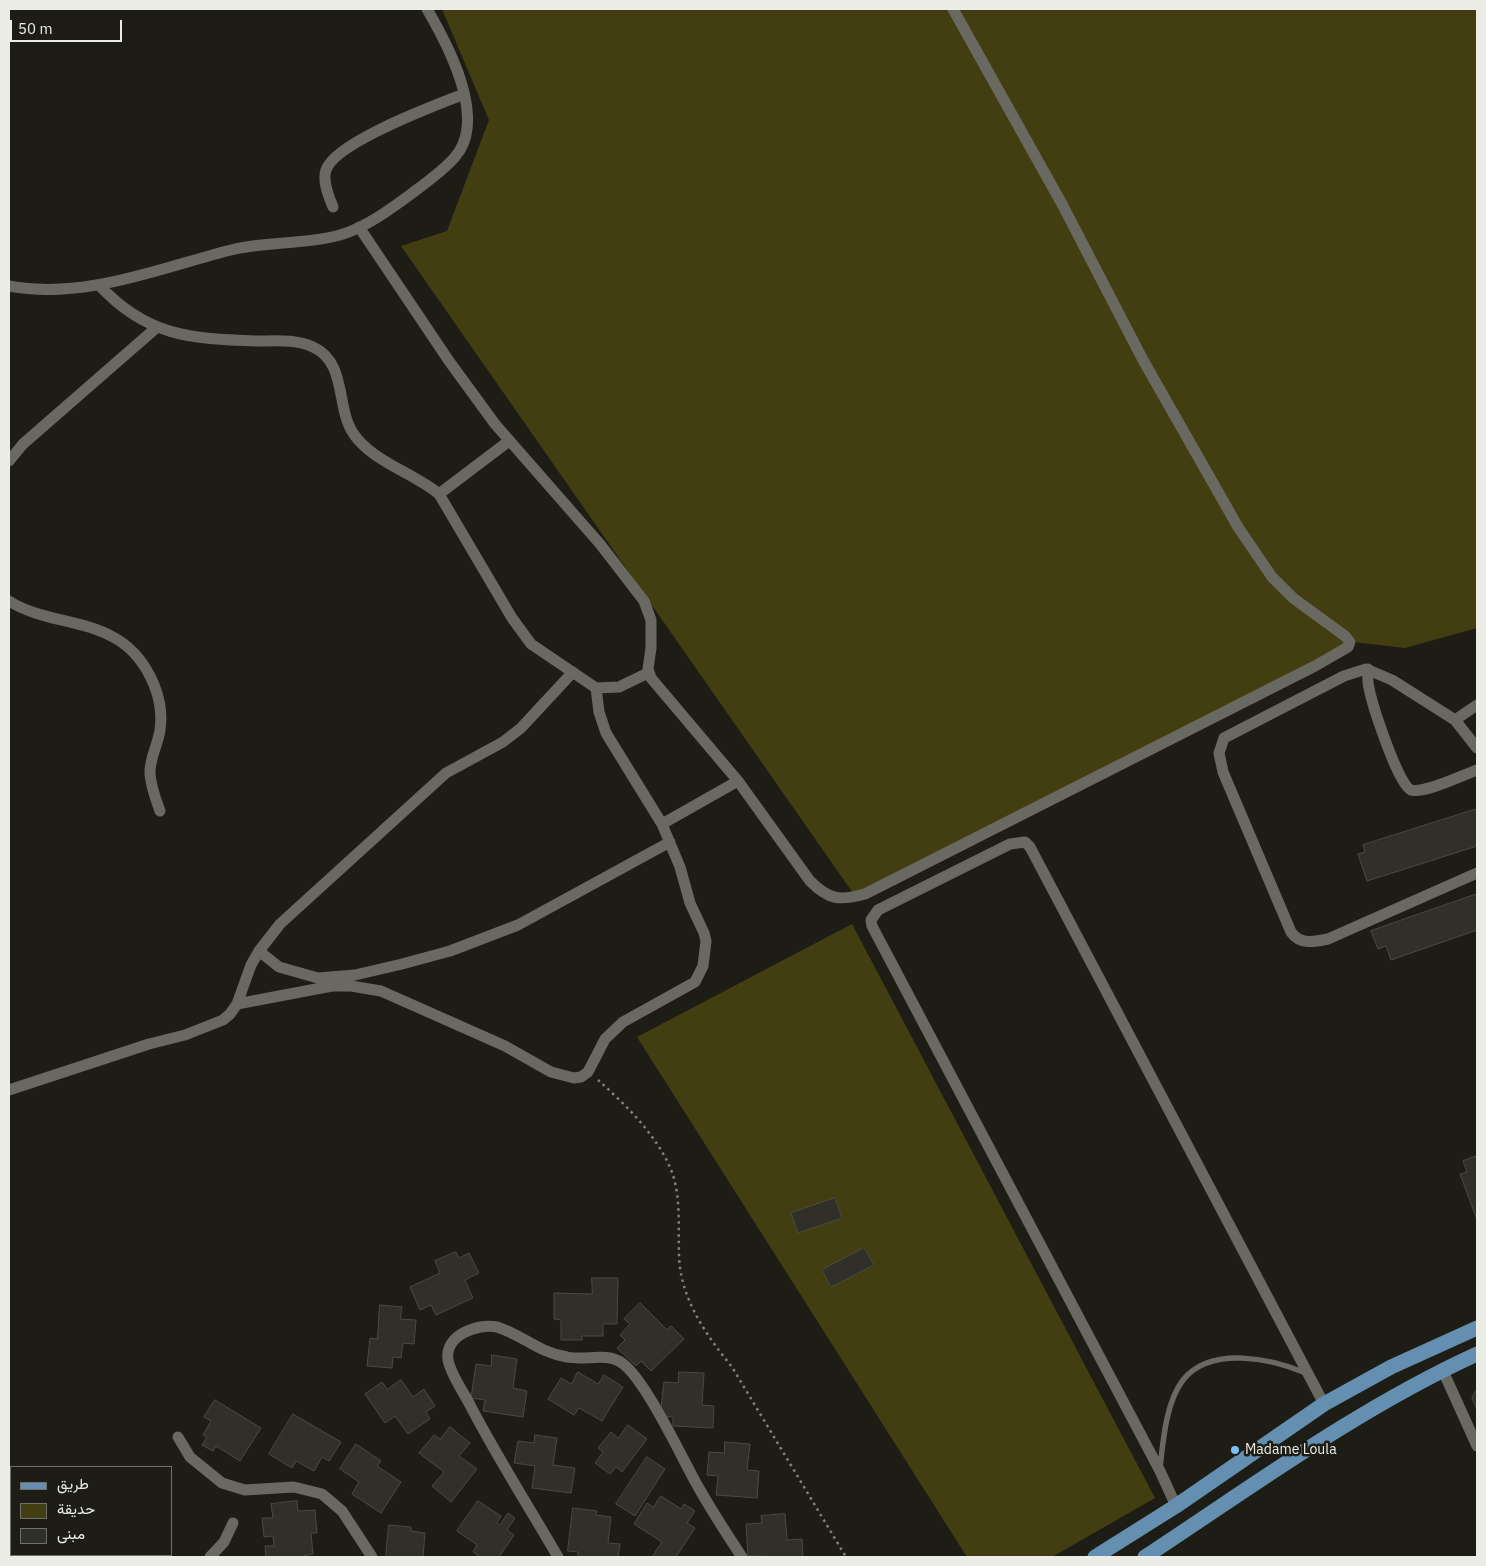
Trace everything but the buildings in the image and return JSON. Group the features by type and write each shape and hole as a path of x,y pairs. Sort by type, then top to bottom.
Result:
{"main road":[{"path":"1095,1557 1176,1506 1324,1404 1391,1368 1477,1328"},
{"path":"1145,1557 1347,1424 1477,1354"}],"street":[{"path":"9,286 46,289 99,284 147,274 252,245 323,239 360,227 408,196 456,156 466,134 468,120 464,94 450,55 427,9"},
{"path":"360,227 449,361 509,441 560,496 644,601 651,620 652,633 648,673 738,782 810,881 821,893 846,899 874,890 1315,666 1348,647 1350,642 1345,636 1293,598 1272,577 1238,527 1143,360 1062,204 953,9"},
{"path":"333,207 325,176 326,168 333,160 381,128 464,94"},
{"path":"99,284 117,304 156,328 204,337 293,342 314,347 329,360 338,381 353,433 362,444 391,464 427,483 439,494 524,636 539,651 596,688 619,687 648,673"},
{"path":"9,461 23,444 156,328"},
{"path":"439,494 509,441"},
{"path":"9,601 52,618 112,636 129,647 137,657 157,692 160,702 160,728 151,762 150,775 160,811"},
{"path":"1368,669 1368,687 1376,714 1396,768 1408,787 1415,790 1431,787 1477,770"},
{"path":"1477,748 1455,720 1392,680 1368,669 1334,681 1224,738 1220,760 1223,772 1295,938 1305,942 1328,939 1477,873"},
{"path":"9,1090 213,1025 230,1014 237,1004 251,965 259,951 280,924 446,773 503,742 521,728 572,672"},
{"path":"237,1004 332,986 361,987 381,991 520,1054 550,1072 574,1078 581,1077 588,1072 601,1044 615,1029 635,1015 695,982 701,972 706,954 704,933 690,903 670,842 662,824 606,733 599,712 596,688"},
{"path":"1455,720 1477,705"},
{"path":"662,824 738,782"},
{"path":"259,951 279,967 318,978 356,975 402,964 450,951 518,925 670,842"},
{"path":"1176,1506 1160,1471 872,926 872,920 878,910 1010,844 1025,842 1030,847 1324,1404"},
{"path":"558,1557 484,1431 450,1366 448,1352 451,1343 460,1335 473,1329 490,1325 498,1327 539,1350 555,1355 577,1359 610,1358 625,1365 644,1392 696,1484 742,1557"},
{"path":"1443,1371 1477,1446"},
{"path":"178,1437 190,1457 222,1483 245,1490 294,1487 322,1494 342,1511 372,1557"},
{"path":"210,1557 224,1542 233,1523"}],"lane":[{"path":"1160,1471 1166,1431 1174,1398 1184,1378 1196,1369 1224,1359 1243,1358 1289,1366 1310,1375"}],"path":[{"path":"588,1072 615,1096 643,1127 666,1162 672,1175 678,1207 681,1274 695,1313 709,1339 732,1367 846,1557"}],"green space":[{"path":"442,9 1477,9 1477,628 1405,648 1353,642 855,896 401,246 447,231 489,120"},
{"path":"852,924 1155,1498 1052,1557 967,1557 637,1037"}],"place":[{"name":"Madame Loula","path":"1235,1450"}]}
